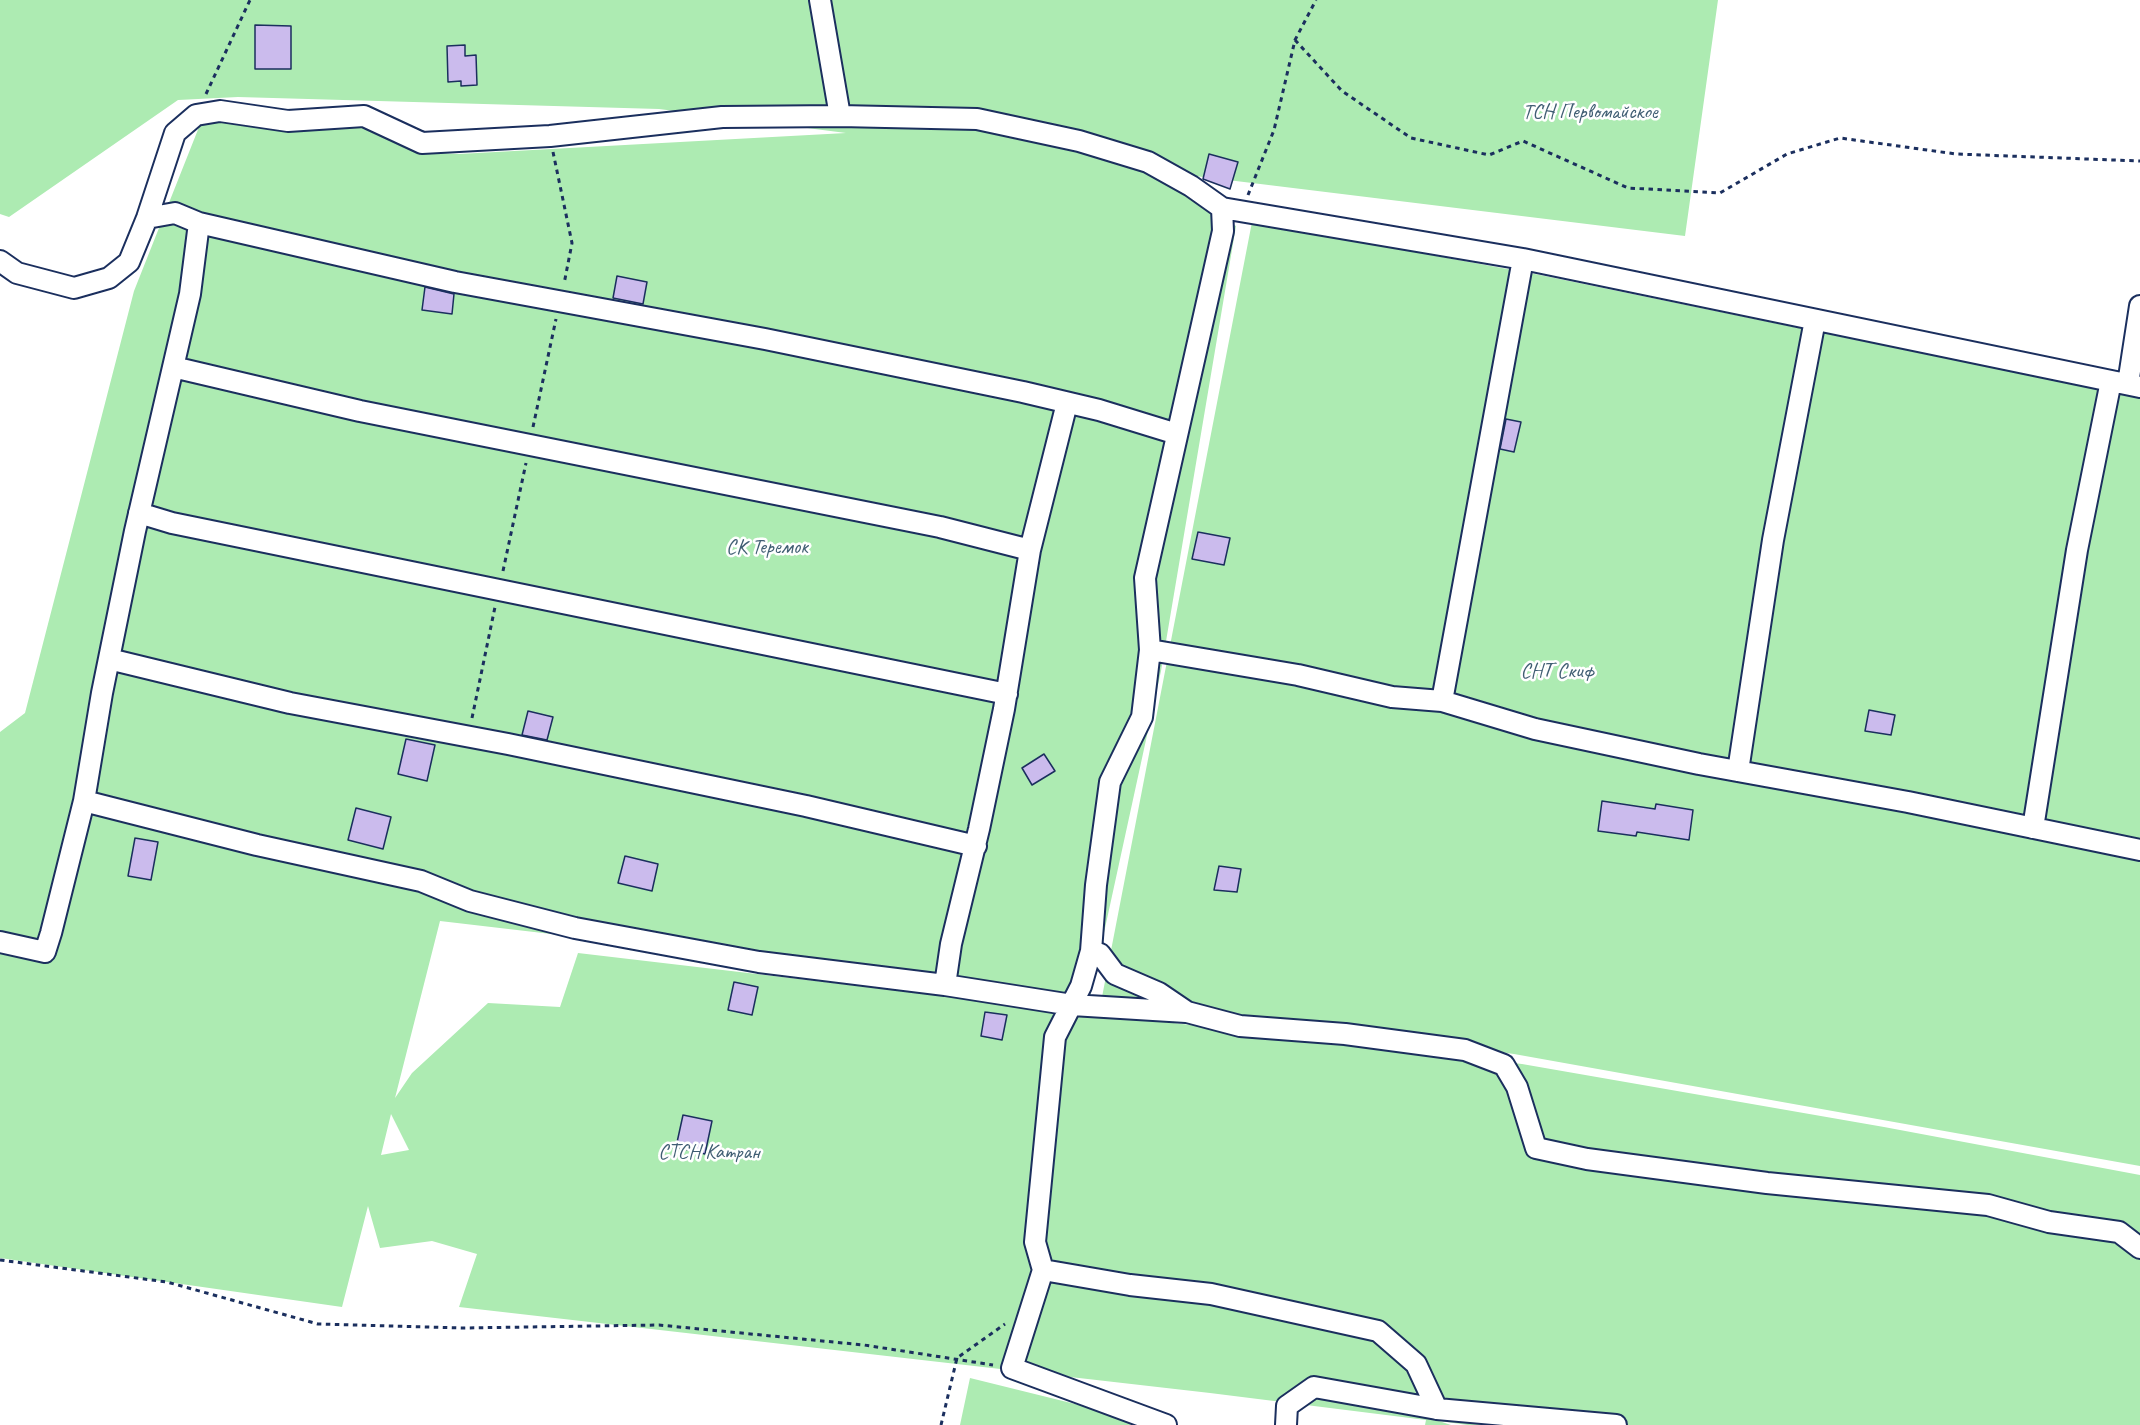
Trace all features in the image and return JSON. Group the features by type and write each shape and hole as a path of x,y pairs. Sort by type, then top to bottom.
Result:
{"street":[{"path":"820,0 840,116"},
{"path":"0,261 17,273 74,288 109,278 129,262 147,218 175,133 196,116 220,111 288,121 364,116 422,143 550,136 722,117 840,116 977,120 1079,141 1148,162 1232,210 1523,259 2126,384"},
{"path":"1166,1425 1012,1368 1043,1270 1035,1242 1055,1037 1081,986 1091,951 1096,885 1110,782 1142,717 1150,650 1145,578 1223,231 1232,210"},
{"path":"147,218 175,213 199,222 455,282 765,339 1067,403 1178,434"},
{"path":"0,942 45,952 84,801 108,659 190,294 199,222"},
{"path":"1442,701 1523,259"},
{"path":"2033,828 2078,550 2126,384 2140,306"},
{"path":"1738,771 1773,540 1815,320"},
{"path":"173,367 372,414 940,526 1030,550"},
{"path":"945,985 951,944 976,846 1007,694 1030,550 1067,403"},
{"path":"139,513 172,522 1007,694"},
{"path":"1150,650 1298,675 1392,697 1442,701 1536,729 2140,850"},
{"path":"108,659 290,703 508,744 806,806 976,846"},
{"path":"84,801 257,845 421,881 470,901 575,928 759,962 945,985 1072,1005 1187,1012 1240,1026 1345,1034 1465,1050 1504,1065 1517,1087 1536,1148 1587,1159 1767,1183 1988,1205 2049,1222 2119,1232 2140,1248"},
{"path":"1091,951 1100,954 1115,974 1159,993 1187,1012"},
{"path":"1043,1270 1130,1285 1211,1294 1377,1331 1416,1364 1437,1409"},
{"path":"1286,1425 1287,1406 1314,1387 1437,1409 1616,1425"}],"path":[{"path":"196,116 250,0"},
{"path":"1232,210 1274,130 1294,40 1316,0"},
{"path":"1294,40 1342,91 1412,138 1489,155 1523,141 1628,188 1720,193 1787,154 1840,138 1956,154 2140,162"},
{"path":"0,1260 167,1282 318,1324 463,1328 659,1325 864,1345 1012,1368"},
{"path":"941,1425 957,1358 1031,1305"}],"green space":[{"path":"0,0 1718,0 1685,236 1146,170 1236,226 1161,671 1090,997 440,921 395,1098 412,1073 488,1003 560,1007 578,953 1522,1064 1884,1127 2140,1175 2140,1425 1468,1425 1439,1421 1451,1425 1425,1425 1426,1420 1210,1393 459,1307 477,1254 432,1241 380,1248 368,1206 342,1307 0,1258 0,732 25,713 134,291 201,122 365,127 417,152 459,154 846,133 659,109 238,97 178,100 9,217 0,214","holes":["391,1114 409,1150 381,1155"]},
{"name":"СНТ Скиф","path":"1252,222 1540,275 2140,398 2140,1166 1514,1054 1102,997"},
{"path":"970,1378 1160,1425 960,1425"}],"building":[{"path":"255,25 291,26 291,69 255,69"},
{"path":"465,45 465,56 476,55 477,85 461,86 461,81 448,82 447,46"},
{"path":"1209,154 1238,162 1230,189 1203,179"},
{"path":"617,276 647,282 643,304 613,298"},
{"path":"425,287 454,294 452,314 422,310"},
{"path":"1506,419 1521,422 1514,452 1500,449"},
{"path":"1198,532 1230,538 1224,565 1192,559"},
{"path":"1869,710 1895,715 1891,735 1865,731"},
{"path":"528,711 553,717 547,740 522,735"},
{"path":"406,739 435,745 427,781 398,774"},
{"path":"1044,754 1055,771 1032,785 1022,768"},
{"path":"1602,801 1655,809 1656,804 1693,810 1689,840 1637,832 1636,836 1598,831"},
{"path":"356,808 391,817 383,849 348,840"},
{"path":"135,838 158,842 151,880 128,876"},
{"path":"625,856 658,864 652,891 618,883"},
{"path":"1219,866 1241,869 1237,892 1214,890"},
{"path":"734,982 758,987 752,1015 728,1010"},
{"path":"985,1012 1007,1015 1002,1040 981,1036"},
{"path":"683,1115 712,1121 705,1154 676,1147"}],"park label":[{"name":"ТСН Первомайское","path":"1590,112"},
{"name":"СК Теремок","path":"767,547"},
{"name":"СТСН Катран","path":"709,1152"}]}
